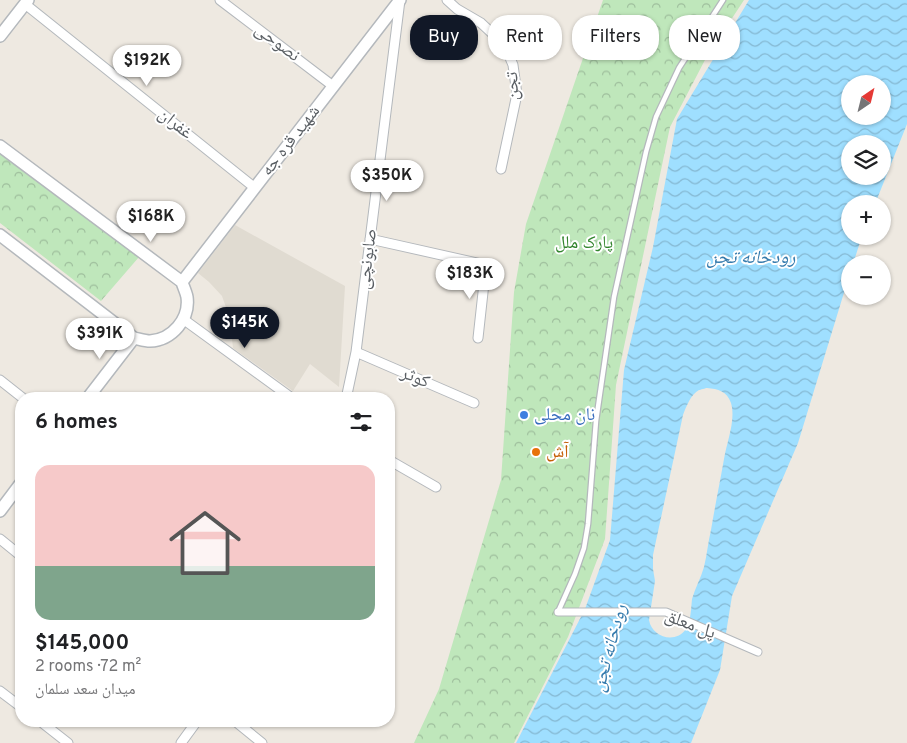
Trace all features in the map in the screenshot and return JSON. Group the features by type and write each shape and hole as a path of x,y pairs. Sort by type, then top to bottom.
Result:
{"street":[{"name":"نصوحی","path":"220,0 334,86"},
{"name":"شهید قره جه","path":"182,282 400,0"},
{"name":"صابونچی","path":"347,392 356,352 400,0"},
{"name":"تجن","path":"447,0 457,9 481,23 496,37 508,52 513,65 517,94 501,169"},
{"path":"0,36 27,2"},
{"name":"غفران","path":"27,2 255,188"},
{"path":"0,146 182,282 187,297 186,313 178,327 166,337 150,341 134,338 0,235"},
{"path":"370,239 486,265 478,338"},
{"path":"183,319 283,392"},
{"path":"92,392 134,338"},
{"name":"کوثر","path":"356,352 474,403"},
{"path":"0,380 15,392"},
{"path":"395,463 436,486"},
{"path":"0,511 15,491"},
{"path":"0,539 15,551"},
{"name":"پل معلق","path":"558,612 666,612 758,652"},
{"path":"0,691 15,702"},
{"path":"48,727 68,743"},
{"path":"181,743 193,727"},
{"path":"242,727 262,743"}],"lane":[{"path":"558,612 584,548 588,524 596,421 614,297 646,152 656,117 679,68 723,0"}],"shaded area":[{"path":"235,225 345,286 339,387 310,364 293,391 233,348 230,319 222,296 198,273"}],"green space":[{"name":"پارک ملل","path":"603,0 744,0 734,15 669,15 669,60 705,60 670,127 616,385 605,539 568,637 514,743 414,743 439,689 501,480 514,292 526,224 582,60 659,60 659,15 598,15"},
{"path":"0,153 139,257 101,301 0,223"}],"water":[{"name":"رودخانه تجن","path":"749,0 907,0 907,124 891,164 891,135 841,135 841,185 883,185 879,195 841,195 841,245 859,245 856,255 841,255 841,302 798,443 732,596 720,670 691,743 516,743 585,609 610,540 624,370 653,247 677,119 713,60 740,60 740,15","holes":["711,388 725,393 729,399 732,410 732,423 705,562 692,599 689,622 682,634 665,637 655,631 649,620 655,581 653,555 683,415 694,394 699,390"]}],"place":[{"name":"نان محلی","path":"524,415"},
{"name":"آش","path":"536,452"}]}
